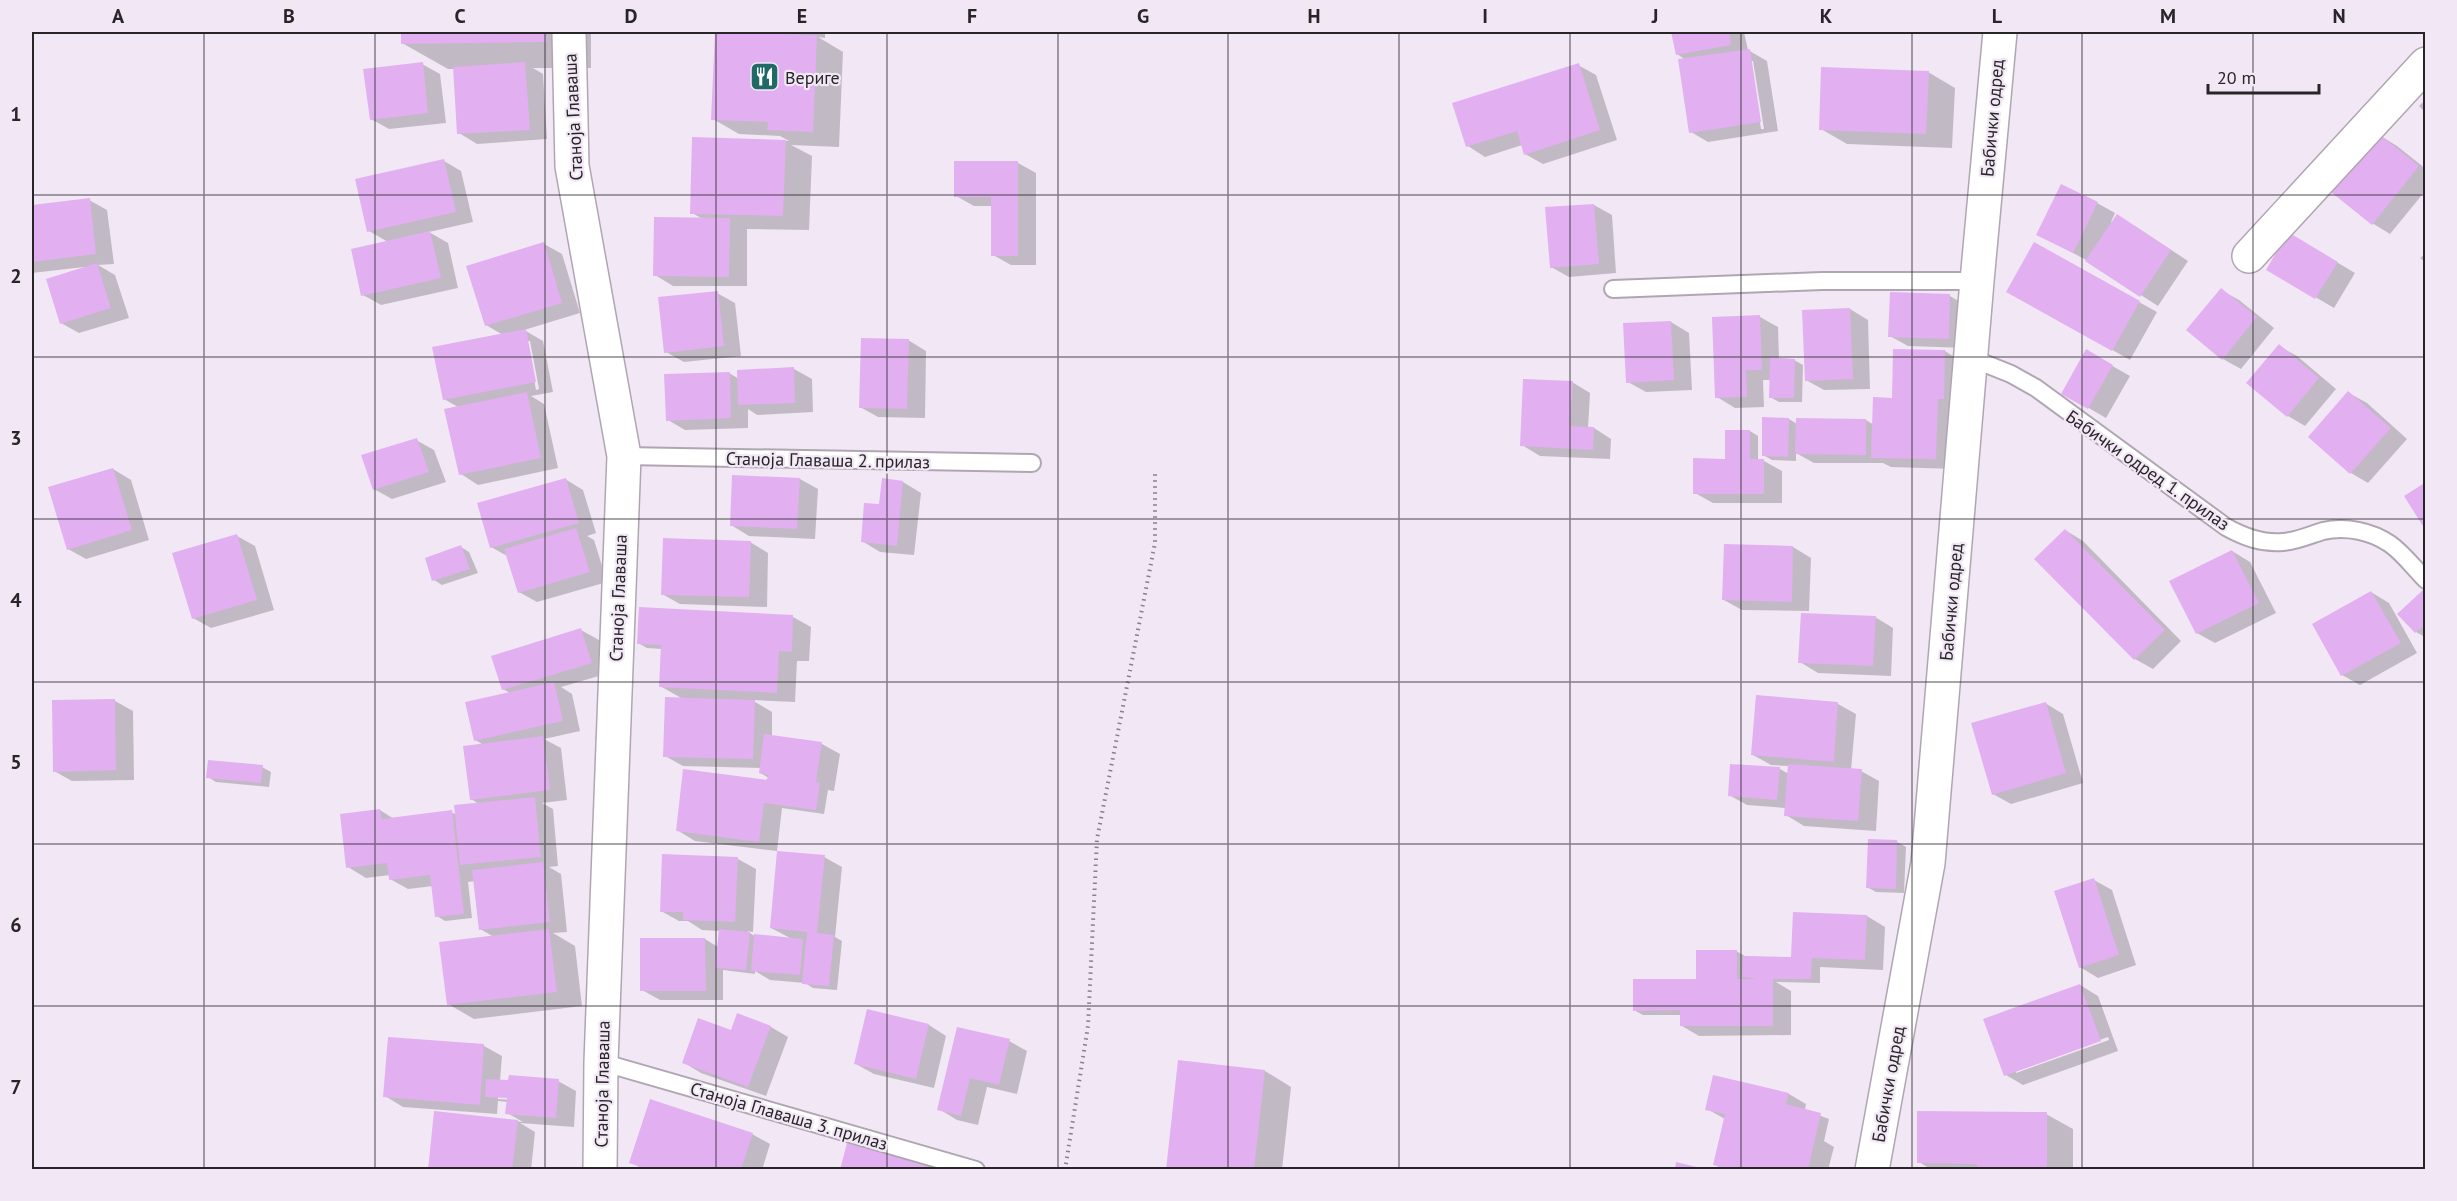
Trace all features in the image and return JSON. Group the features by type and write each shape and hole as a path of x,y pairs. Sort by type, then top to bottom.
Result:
{"street":[{"name":"Станоја Главаша","path":"569,32 572,166 624,456 601,1062 600,1170"},
{"name":"Бабички одред","path":"1872,1170 1928,863 1977,280 2001,32"},
{"path":"2249,256 2426,64"}],"lane":[{"path":"1613,289 1822,280 1977,280"},
{"name":"Бабички одред 1. прилаз","path":"1971,358 2011,374 2036,388 2226,527 2243,536 2262,542 2282,542 2324,531 2343,529 2362,531 2391,545 2426,580"},
{"name":"Станоја Главаша 2. прилаз","path":"624,456 1032,464"},
{"name":"Станоја Главаша 3. прилаз","path":"601,1062 976,1170"}],"path":[{"path":"1065,1170 1088,1026 1097,839 1155,543 1155,470"}],"building":[{"path":"401,32 546,32 546,42 401,44"},
{"name":"Вериге","path":"715,32 817,35 813,132 767,130 768,122 711,120"},
{"path":"1671,32 1729,32 1731,45 1676,55"},
{"path":"1750,49 1761,122 1689,133 1678,59"},
{"path":"423,62 428,113 370,120 363,69"},
{"path":"525,62 530,130 457,134 453,67"},
{"path":"1579,63 1600,130 1524,155 1517,131 1466,147 1452,103"},
{"path":"1821,67 1929,71 1926,134 1819,130"},
{"path":"2379,134 2419,166 2372,225 2331,192"},
{"path":"692,137 786,140 783,216 690,214"},
{"path":"444,159 456,212 367,232 355,179"},
{"path":"954,161 1018,161 1018,256 991,256 991,197 954,197"},
{"path":"2061,184 2098,202 2073,253 2036,235"},
{"path":"90,198 96,254 32,262 32,205"},
{"path":"1594,204 1599,264 1550,268 1545,207"},
{"path":"2117,214 2171,250 2140,297 2085,261"},
{"path":"654,217 730,218 729,277 653,276"},
{"path":"430,231 441,278 361,296 351,249"},
{"path":"2288,232 2338,262 2315,299 2266,270"},
{"path":"544,242 562,303 485,326 466,266"},
{"path":"2034,242 2140,301 2112,351 2006,292"},
{"path":"97,263 111,308 60,324 46,279"},
{"path":"2221,288 2257,317 2222,360 2186,330"},
{"path":"718,291 724,346 664,353 658,297"},
{"path":"1890,292 1950,294 1949,339 1888,337"},
{"path":"1850,308 1853,379 1805,381 1802,310"},
{"path":"1760,315 1762,370 1746,370 1747,397 1715,398 1712,317"},
{"path":"1671,321 1674,380 1626,383 1623,323"},
{"path":"526,329 536,382 443,400 432,347"},
{"path":"861,338 909,339 907,409 859,408"},
{"path":"2279,344 2319,378 2287,417 2246,383"},
{"path":"1893,349 1945,350 1944,399 1938,399 1936,459 1871,458 1873,397 1892,398"},
{"path":"2086,349 2113,365 2088,409 2061,394"},
{"path":"1770,357 1795,359 1794,398 1769,398"},
{"path":"794,367 795,403 738,405 737,370"},
{"path":"730,372 731,418 666,421 664,374"},
{"path":"1523,379 1573,381 1570,426 1594,427 1593,450 1520,446"},
{"path":"2348,391 2391,428 2350,474 2308,437"},
{"path":"527,392 541,458 459,475 444,409"},
{"path":"1762,417 1789,418 1788,457 1762,456"},
{"path":"1796,418 1866,419 1866,455 1795,454"},
{"path":"1725,430 1750,430 1750,459 1764,459 1764,494 1693,494 1693,458 1725,459"},
{"path":"417,438 429,472 373,490 361,455"},
{"path":"113,468 132,530 67,550 48,487"},
{"path":"732,475 800,478 797,529 730,526"},
{"path":"566,478 579,523 490,548 477,503"},
{"path":"882,478 903,481 897,546 861,542 864,503 879,504"},
{"path":"2426,482 2426,531 2404,496"},
{"path":"576,528 590,572 518,593 504,549"},
{"path":"2065,529 2165,630 2134,660 2034,559"},
{"path":"237,534 257,600 192,619 172,553"},
{"path":"663,538 751,541 749,597 661,595"},
{"path":"1724,544 1793,546 1792,602 1722,600"},
{"path":"461,545 470,569 432,581 425,558"},
{"path":"2232,550 2259,603 2196,634 2169,581"},
{"path":"2423,590 2426,592 2426,624 2415,633 2397,614"},
{"path":"2371,591 2401,643 2341,676 2312,624"},
{"path":"639,607 793,615 792,652 779,651 777,693 659,687 661,645 637,644"},
{"path":"1801,613 1876,616 1873,666 1798,663"},
{"path":"581,628 592,663 502,690 491,656"},
{"path":"554,682 563,721 474,741 465,702"},
{"path":"1756,695 1838,702 1834,762 1751,755"},
{"path":"665,697 755,700 753,759 663,757"},
{"path":"115,699 116,770 53,772 52,700"},
{"path":"2046,702 2066,773 1992,795 1971,723"},
{"path":"764,734 822,742 816,782 820,783 816,810 764,803 759,842 676,831 683,769 767,780 768,775 759,773"},
{"path":"543,736 550,790 470,800 463,746"},
{"path":"208,760 263,765 261,783 206,778"},
{"path":"1730,764 1780,767 1777,800 1728,796"},
{"path":"1788,764 1862,769 1858,821 1784,816"},
{"path":"535,797 541,857 460,865 454,805"},
{"path":"380,809 381,819 452,810 464,914 435,917 430,875 389,880 387,863 346,868 340,814"},
{"path":"1868,839 1897,840 1896,889 1866,888"},
{"path":"777,851 825,855 817,933 834,935 829,986 802,984 807,932 770,928"},
{"path":"662,854 738,857 735,922 683,920 683,912 660,912"},
{"path":"543,862 550,922 479,930 472,870"},
{"path":"2094,878 2119,955 2079,968 2054,891"},
{"path":"1793,912 1867,915 1865,960 1812,958 1811,979 1773,979 1773,1026 1680,1026 1680,1010 1633,1011 1633,979 1696,979 1696,950 1737,950 1737,979 1757,979 1742,977 1743,956 1791,957"},
{"path":"549,929 557,992 447,1005 439,942"},
{"path":"719,929 750,932 746,970 715,968"},
{"path":"754,934 803,939 800,975 751,971"},
{"path":"640,938 705,938 706,991 640,991"},
{"path":"2080,984 2101,1041 2004,1076 1983,1019"},
{"path":"867,1009 929,1024 916,1079 854,1064"},
{"path":"737,1013 771,1026 748,1087 682,1063 698,1018 731,1030"},
{"path":"957,1027 1010,1039 999,1085 970,1078 961,1116 937,1110"},
{"path":"388,1037 484,1044 480,1105 383,1097"},
{"path":"1178,1060 1265,1070 1254,1170 1166,1170"},
{"path":"509,1075 559,1079 556,1118 505,1114 507,1098 485,1097 486,1079 508,1080"},
{"path":"1713,1075 1789,1093 1786,1104 1821,1113 1808,1170 1733,1170 1713,1165 1725,1114 1705,1110"},
{"path":"650,1099 753,1133 741,1170 650,1170 629,1163"},
{"path":"434,1111 518,1120 512,1170 428,1170"},
{"path":"1917,1111 2047,1112 2047,1170 1977,1170 1977,1164 1917,1163"},
{"path":"847,1143 940,1169 940,1170 840,1170"},
{"path":"1676,1162 1705,1169 1705,1170 1675,1170"}],"place":[{"name":"Вериге","path":"764,77"}]}
